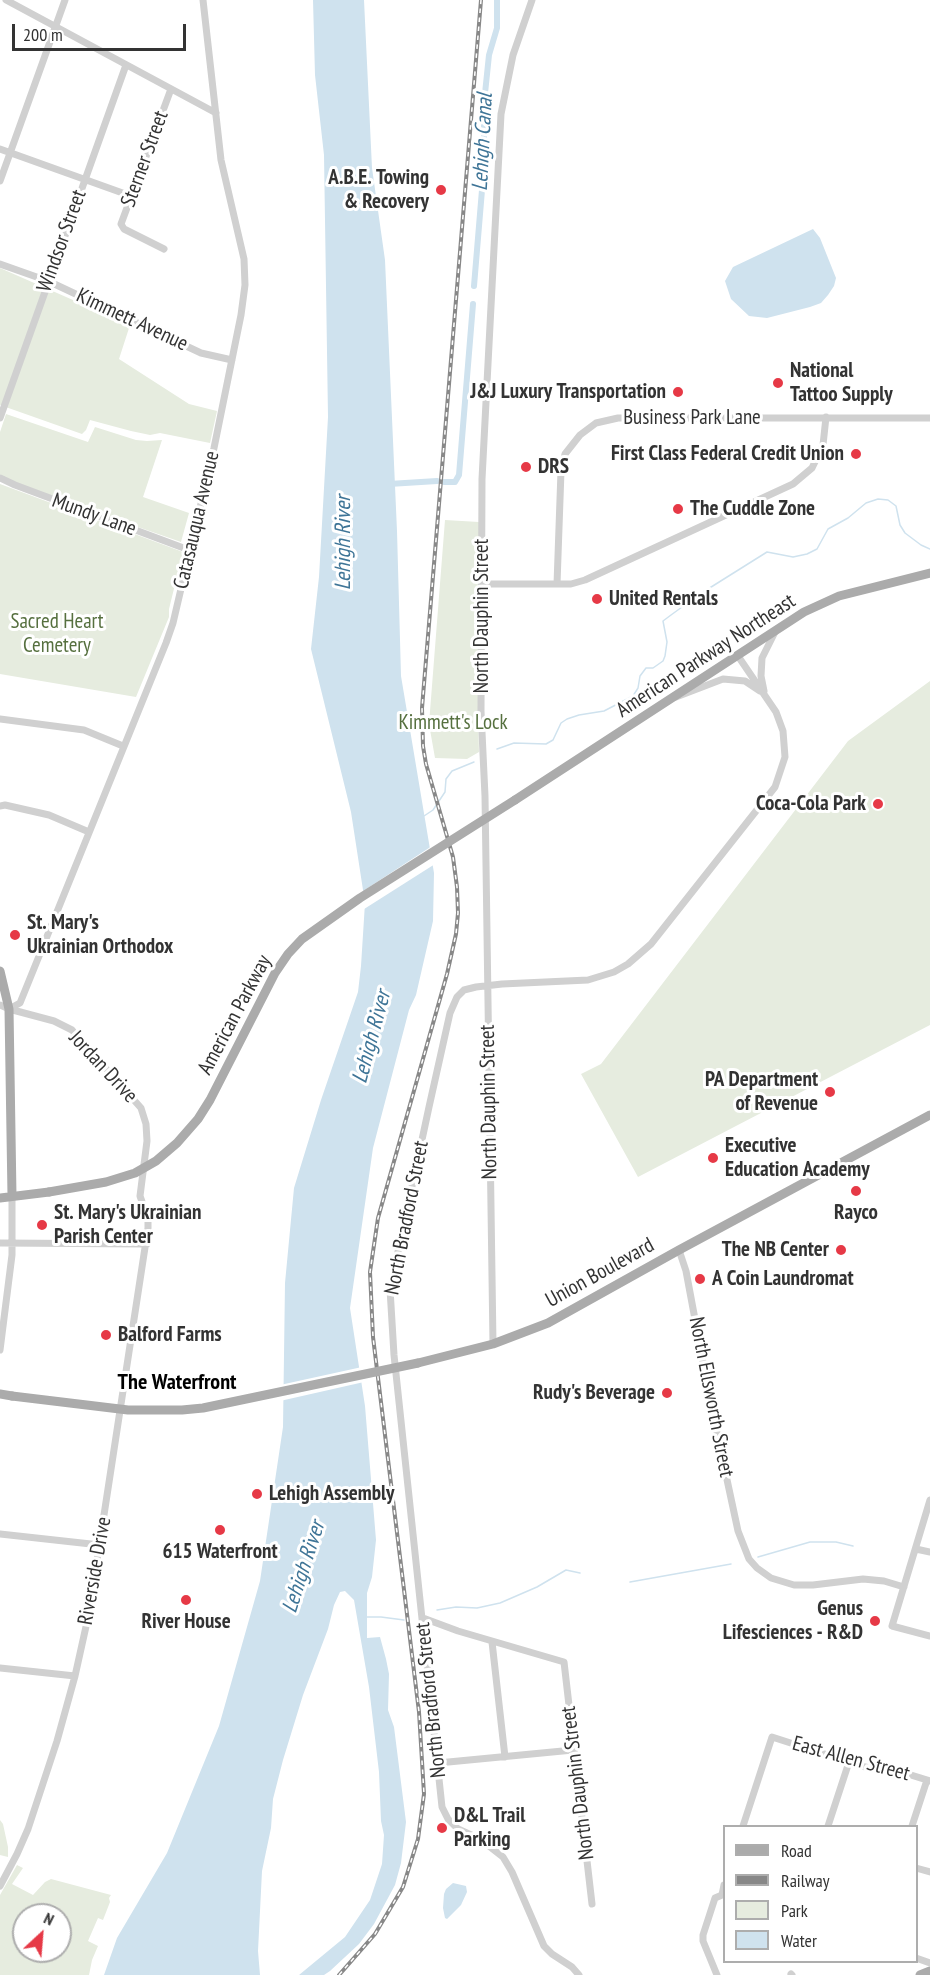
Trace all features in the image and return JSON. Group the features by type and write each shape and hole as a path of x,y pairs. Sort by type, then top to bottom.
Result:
{"main road":[{"name":"American Parkway Northeast","path":"515,800 804,612 839,596 930,573"},
{"name":"American Parkway","path":"12,1196 106,1182 135,1173 156,1161 177,1143 198,1119 275,973 302,939 352,904 515,800"},
{"path":"0,971 10,1051 12,1196 0,1198"},
{"name":"Union Boulevard","path":"0,1394 150,1412 193,1409 418,1363 494,1344 530,1331 578,1307 930,1115"},
{"path":"920,1975 930,1971"}],"street":[{"path":"6,0 216,113"},
{"path":"0,181 65,0"},
{"name":"Catasauqua Avenue","path":"4,1007 20,1003 166,643 232,360 244,295 244,270 221,160 203,0"},
{"name":"North Dauphin Street","path":"494,1344 481,711 482,479 501,114 513,55 532,0"},
{"name":"Windsor Street","path":"0,418 126,65"},
{"name":"Sterner Street","path":"164,249 124,230 121,224 171,89"},
{"path":"0,149 131,196"},
{"name":"Kimmett Avenue","path":"0,264 48,281 201,353 232,360"},
{"path":"482,584 571,584 585,580 793,484 812,468 824,445 826,417"},
{"name":"Business Park Lane","path":"557,584 561,471 565,454 580,435 596,423 618,418 930,418"},
{"name":"Mundy Lane","path":"0,478 189,550"},
{"path":"765,694 761,676 762,658 775,632"},
{"name":"North Bradford Street","path":"579,1975 544,1946 512,1872 503,1857 480,1839 458,1829 448,1819 441,1802 394,1355 390,1289 453,1004 464,990 476,987 588,980 614,972 628,964 651,944 740,833 778,781 785,757 784,737 776,712 738,656"},
{"path":"668,700 685,695 716,680 731,678 745,681 765,694"},
{"path":"0,719 84,730 123,746"},
{"path":"0,806 5,805 49,815 89,831"},
{"name":"Jordan Drive","path":"4,1007 54,1021 72,1030 141,1108 147,1124 140,1196 148,1218 147,1244"},
{"path":"0,1350 8,1300 12,1243 12,1196"},
{"path":"0,1243 147,1244"},
{"name":"Riverside Drive","path":"0,1886 18,1854 28,1829 57,1741 75,1676 100,1545 147,1244"},
{"name":"North Ellsworth Street","path":"679,1250 686,1271 711,1405 742,1544 749,1559 756,1568 780,1581 804,1586 850,1580 874,1580 904,1587"},
{"path":"930,1500 892,1626 930,1636"},
{"path":"0,1534 100,1545"},
{"path":"916,1549 930,1552"},
{"path":"423,1618 492,1642 505,1757"},
{"name":"North Dauphin Street","path":"492,1642 564,1662 592,1904"},
{"path":"0,1668 75,1676"},
{"name":"East Allen Street","path":"744,1825 772,1737 849,1762 898,1771 928,1780"},
{"path":"438,1763 573,1750"},
{"path":"829,1825 849,1762"},
{"path":"913,1825 928,1780"},
{"path":"717,1975 703,1941 703,1935 715,1898 723,1895"}],"green space":[{"path":"0,268 130,325 119,359 189,404 217,411 210,443 160,433 150,435 90,420 82,434 0,405"},
{"path":"6,414 88,442 95,427 136,440 162,440 143,497 189,513 181,542 32,490 0,475 0,432"},
{"name":"Sacred Heart Cemetery","path":"0,484 183,552 169,617 136,697 0,674"},
{"name":"Kimmett's Lock","path":"445,520 479,522 479,752 467,759 435,758 429,724"},
{"name":"Coca-Cola Park","path":"930,681 930,1025 638,1177 581,1074 601,1064 848,741"},
{"path":"0,1820 8,1847 8,1857 0,1855"},
{"path":"17,1865 23,1868 12,1884 33,1895 51,1879 111,1895 103,1920 98,1918 88,1941 98,1946 89,1975 0,1975 0,1895"}],"water":[{"name":"Lehigh River","path":"313,0 364,0 372,168 385,260 401,676 434,873 433,921 416,995 409,1010 373,1148 350,1308 365,1406 376,1540 372,1577 367,1593 367,1638 380,1637 386,1659 389,1674 388,1710 394,1727 406,1822 401,1863 395,1885 374,1924 359,1944 330,1971 324,1975 299,1975 345,1937 370,1900 382,1864 384,1835 369,1687 354,1600 345,1591 340,1592 303,1695 273,1799 271,1828 262,1871 258,1951 260,1975 104,1975 117,1938 167,1853 219,1726 260,1581 283,1427 285,1283 294,1188 358,992 361,966 365,903 351,812 311,649 319,577 328,417 324,155 315,75"},
{"path":"813,229 820,238 836,278 828,295 821,303 810,307 767,318 749,316 731,299 725,281 733,267"},
{"path":"453,1883 466,1886 467,1892 461,1905 447,1919 443,1908 444,1894"}],"pier":[{"path":"432,846 435,864 361,911 360,893"},
{"path":"362,1367 364,1382 280,1401 280,1385"}],"waterway":[{"name":"Lehigh Canal","path":"474,286 484,166 484,103 489,55 497,28 497,0"},
{"name":"Lehigh Canal","path":"444,482 455,482 459,475 473,304"},
{"name":"Lehigh Canal","path":"389,484 437,481"},
{"path":"497,749 514,743 546,744 553,740 561,723 567,719 604,711 633,696 638,688 640,676 646,668 653,668 663,661 667,642 663,621 700,594 767,552 793,557 817,549 828,529 848,518 866,503 878,499 888,500 896,506 900,525 905,533 930,549"},
{"path":"424,816 433,810 445,792 446,779 452,771 474,762"},
{"path":"758,1557 810,1542 836,1542 853,1546"},
{"path":"630,1582 731,1564"},
{"path":"437,1610 456,1607 477,1608 500,1603 537,1587 566,1570 580,1573"},
{"path":"366,1617 404,1620"}],"railway":[{"path":"339,1975 375,1934 403,1887 418,1839 424,1794 419,1712 373,1337 370,1272 378,1218 447,974 458,913 453,857 426,764 422,708 481,0"}],"place":[{"name":"A.B.E. Towing & Recovery","path":"441,190"},
{"name":"National Tattoo Supply","path":"778,383"},
{"name":"J&J Luxury Transportation","path":"678,392"},
{"name":"First Class Federal Credit Union","path":"856,454"},
{"name":"DRS","path":"526,467"},
{"name":"The Cuddle Zone","path":"678,509"},
{"name":"United Rentals","path":"597,599"},
{"name":"Coca-Cola Park","path":"878,804"},
{"name":"St. Mary's Ukrainian Orthodox","path":"15,935"},
{"name":"PA Department of Revenue","path":"830,1092"},
{"name":"Executive Education Academy","path":"713,1158"},
{"name":"Rayco","path":"856,1191"},
{"name":"St. Mary's Ukrainian Parish Center","path":"42,1225"},
{"name":"The NB Center","path":"841,1250"},
{"name":"A Coin Laundromat","path":"700,1279"},
{"name":"Balford Farms","path":"106,1335"},
{"name":"Rudy's Beverage","path":"667,1393"},
{"name":"Lehigh Assembly","path":"257,1494"},
{"name":"615 Waterfront","path":"220,1530"},
{"name":"River House","path":"186,1600"},
{"name":"Genus Lifesciences - R&D","path":"875,1621"},
{"name":"D&L Trail Parking","path":"442,1828"}],"district":[{"name":"The Waterfront","path":"177,1383"}]}
